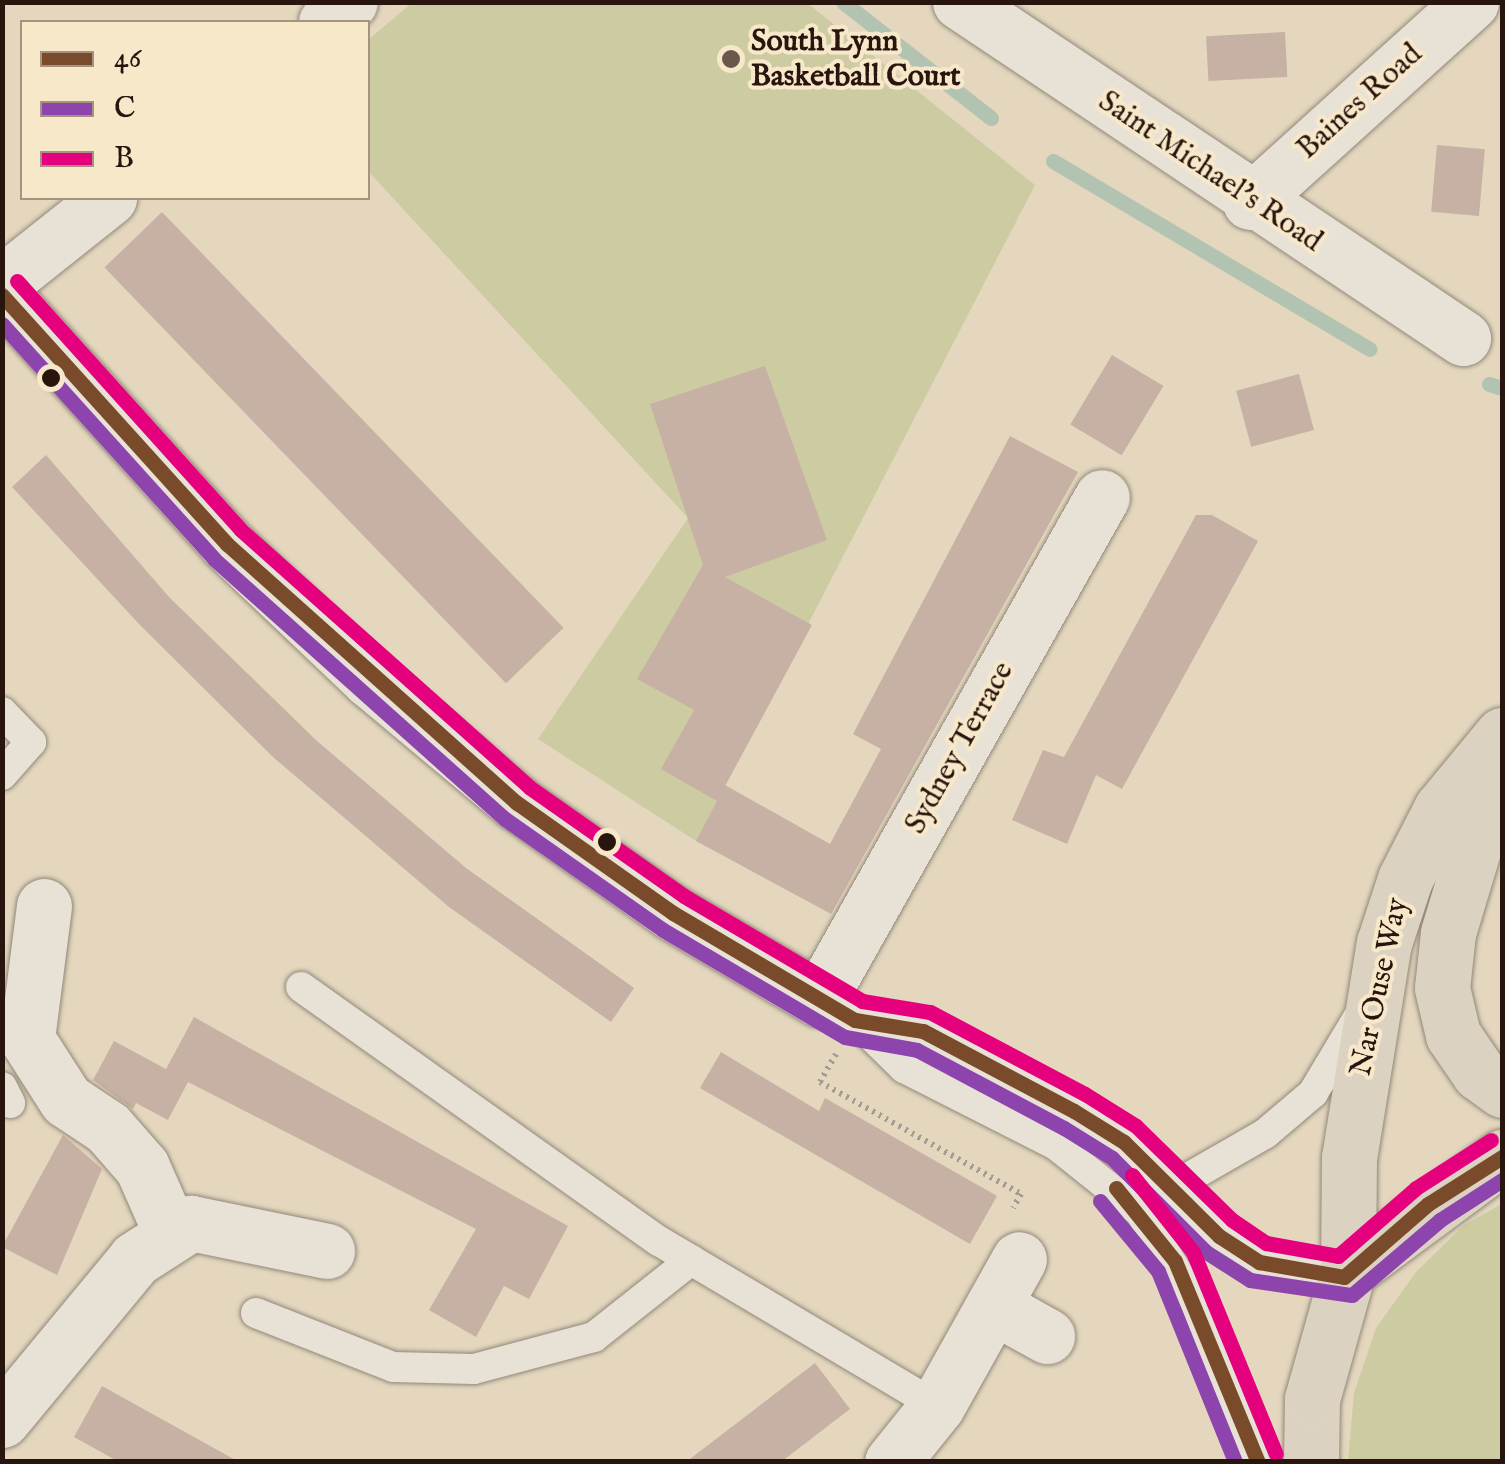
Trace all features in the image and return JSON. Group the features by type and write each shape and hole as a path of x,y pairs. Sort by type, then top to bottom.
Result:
{"main road":[{"name":"Nar Ouse Way","path":"1311,1462 1312,1399 1346,1274 1348,1158 1375,989 1404,879 1442,810 1502,735"},
{"name":"Nar Ouse Way","path":"1502,754 1448,933 1442,988 1453,1035 1479,1073 1502,1090"},
{"path":"1346,1274 1502,1156"}],"street":[{"path":"328,20 350,2"},
{"name":"Saint Michael's Road","path":"960,2 1250,202 1462,338"},
{"name":"Baines Road","path":"1250,202 1471,2"},
{"path":"2,283 106,200"},
{"path":"2,294 228,544 370,680 516,804 673,913 837,1009"},
{"name":"Sydney Terrace","path":"837,1009 1102,496"},
{"path":"44,906 27,1039 66,1100 108,1128 142,1168 172,1235"},
{"path":"2,1420 136,1259 191,1223 328,1252"},
{"path":"892,1462 937,1406 1020,1258"},
{"path":"993,1306 1047,1336"}],"lane":[{"path":"2,712 31,742 2,775"},
{"path":"302,987 691,1260 937,1406"},
{"path":"1174,1186 1266,1133 1313,1093 1375,989"},
{"path":"837,1009 924,1031 1108,1132 1174,1186 1219,1236 1260,1262 1346,1274"},
{"path":"837,1009 904,1068 1056,1145 1140,1212 1194,1299 1257,1460"},
{"path":"256,1314 393,1367 474,1369 594,1337 691,1260"}],"path":[{"path":"837,1009 820,1082 1021,1194 993,1244 1020,1258"}],"green space":[{"path":"806,2 1035,185 696,841 538,739 688,518 370,173 370,38 412,3"},
{"path":"1502,1204 1502,1461 1348,1461 1354,1393 1376,1328 1416,1272 1464,1225"}],"building":[{"path":"1285,32 1287,77 1208,81 1206,36"},
{"path":"1437,145 1485,149 1479,216 1431,212"},
{"path":"162,212 564,628 506,683 104,268"},
{"path":"1112,355 1163,386 1122,455 1070,424"},
{"path":"765,366 827,540 725,577 812,625 717,801 661,769 694,710 637,679 703,565 650,404"},
{"path":"1299,374 1314,430 1251,447 1236,391"},
{"path":"1010,436 1078,472 831,914 696,841 725,785 830,844 881,749 853,734"},
{"path":"46,455 169,597 317,741 466,868 634,988 611,1022 449,907 273,757 140,625 12,487"},
{"path":"1196,515 1212,515 1258,541 1122,789 1096,775 1067,844 1012,820 1043,750 1064,757"},
{"path":"194,1017 568,1226 529,1299 504,1286 476,1337 429,1310 476,1229 188,1082 168,1120 136,1103 133,1109 93,1080 114,1041 166,1069"},
{"path":"721,1052 819,1111 825,1098 997,1196 970,1244 700,1088"},
{"path":"63,1135 102,1169 57,1275 2,1247"},
{"path":"815,1363 850,1409 781,1462 686,1462"},
{"path":"102,1386 239,1462 119,1462 74,1437"}],"waterway":[{"path":"843,2 991,118"},
{"path":"1053,161 1369,349"},
{"path":"1489,384 1502,388"}],"transit line":[{"name":"B","path":"17,281 241,530 529,787 684,896 862,1001 930,1012 1085,1094 1136,1126 1232,1220 1266,1243 1338,1256 1416,1188 1491,1140"},
{"name":"46","path":"2,295 227,544 517,803 673,913 855,1020 923,1031 1074,1111 1124,1142 1219,1236 1259,1262 1344,1277 1428,1204 1502,1157"},
{"name":"C","path":"2,324 214,559 505,819 663,930 845,1037 917,1050 1064,1128 1112,1158 1206,1252 1250,1280 1352,1295 1440,1220 1502,1180"},
{"name":"B","path":"1132,1175 1193,1252 1276,1454"},
{"name":"46","path":"1116,1188 1175,1261 1258,1462"},
{"name":"C","path":"1100,1201 1158,1271 1235,1462"}],"place":[{"name":"South Lynn Basketball Court","path":"731,59"}]}
